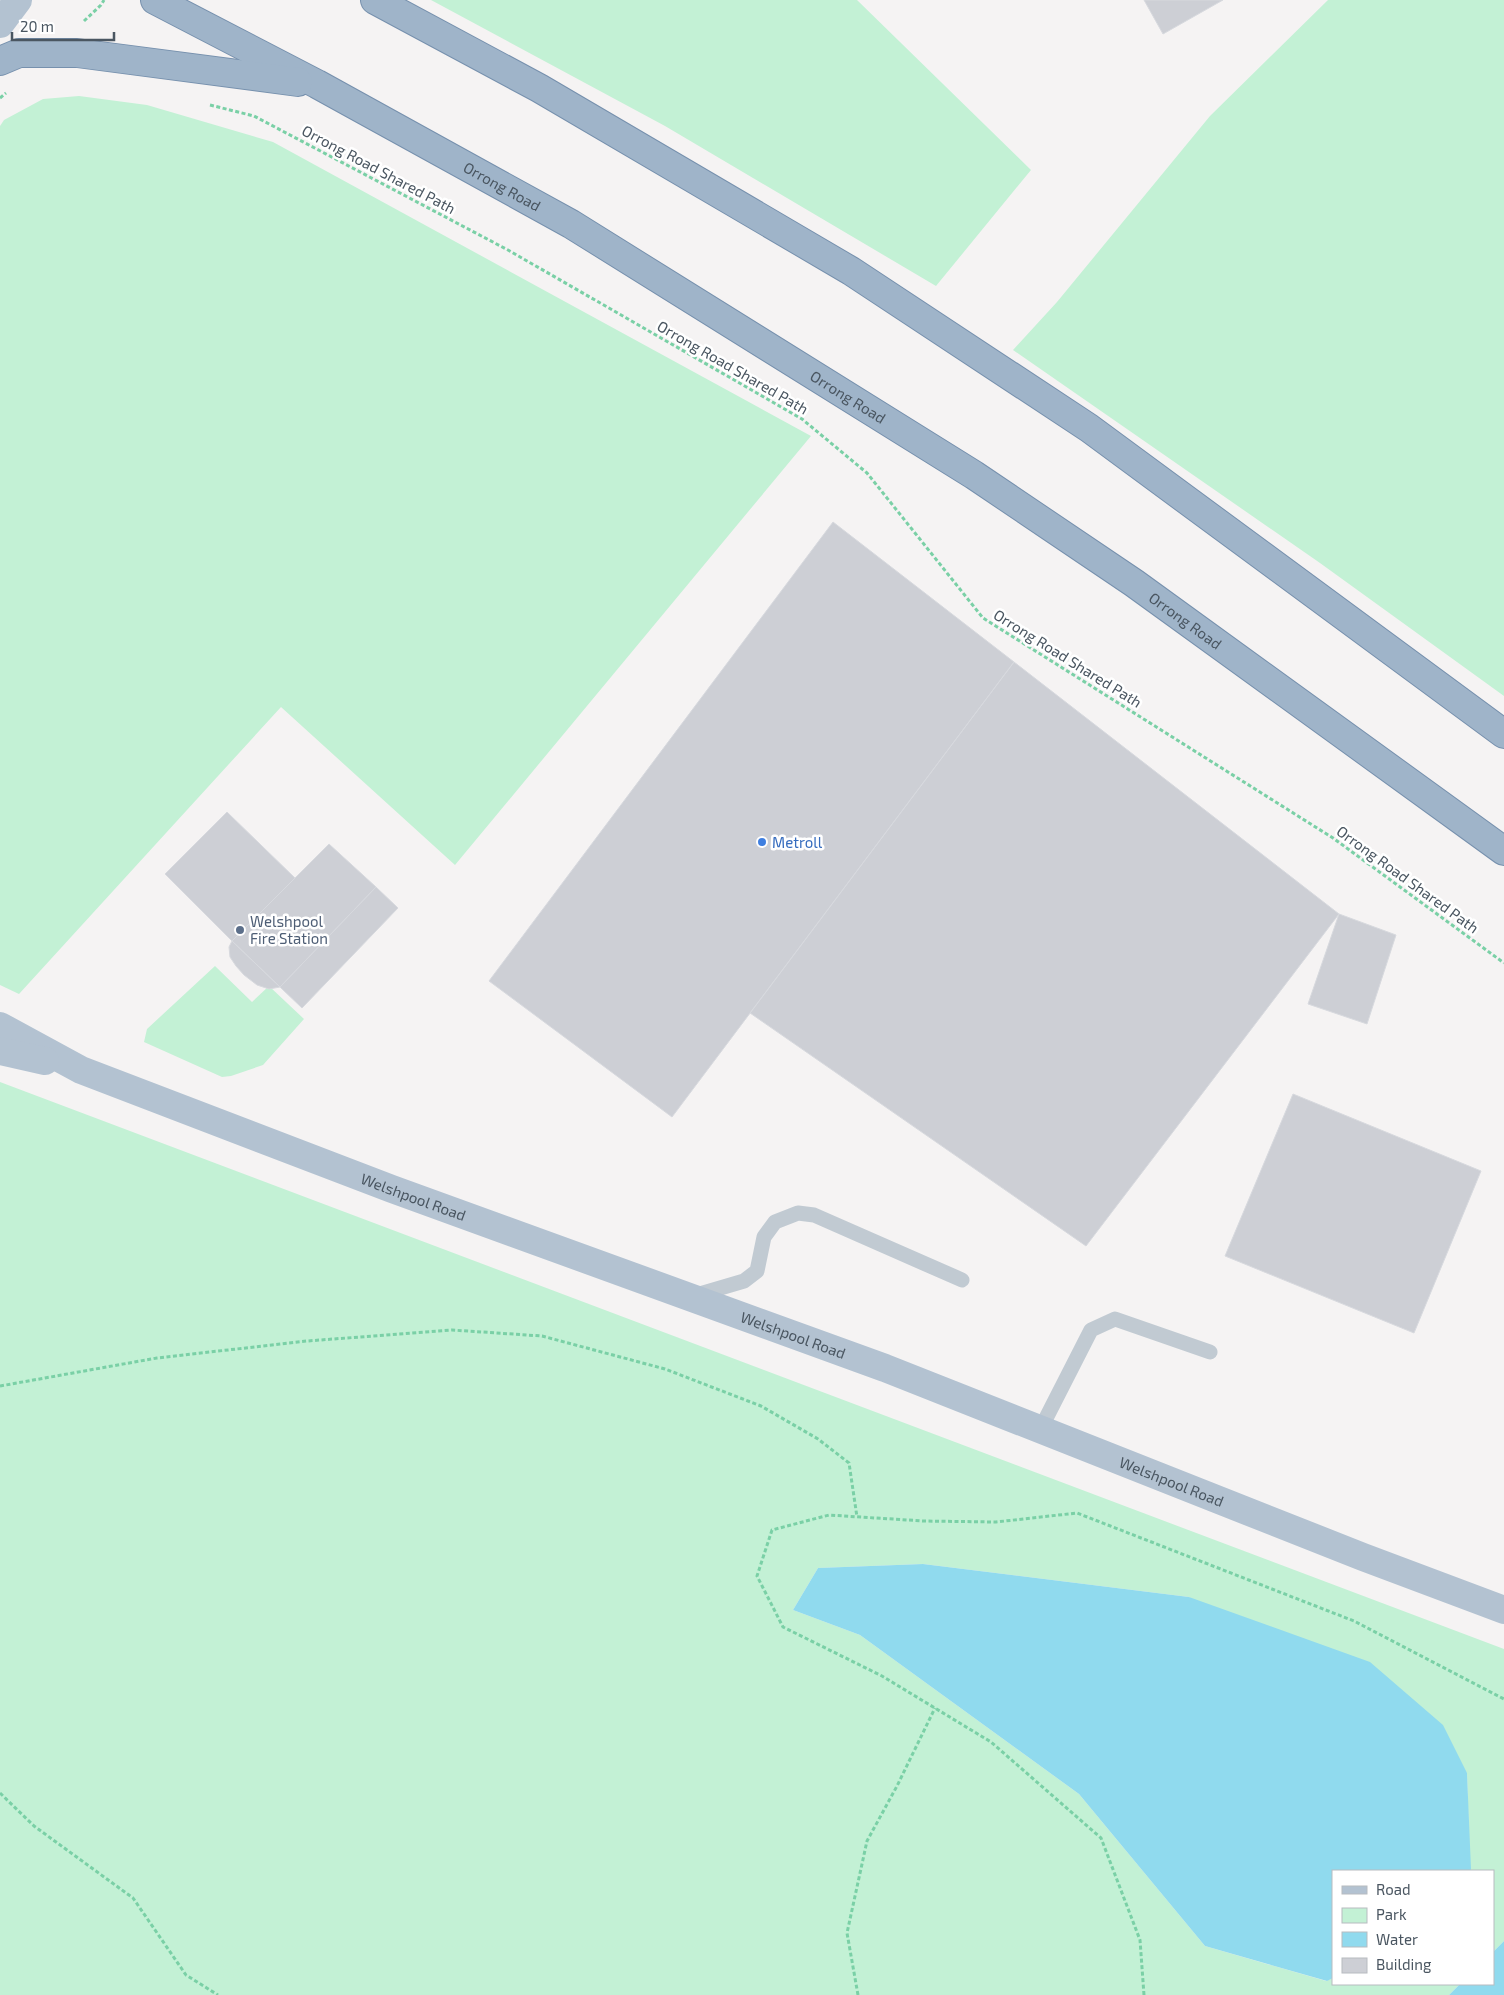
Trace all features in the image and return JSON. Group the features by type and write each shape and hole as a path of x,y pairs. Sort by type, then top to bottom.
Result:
{"highway":[{"name":"Orrong Road","path":"155,0 317,84 571,224 974,475 1142,588 1504,851"},
{"path":"375,0 539,88 851,271 1089,428 1504,734"},
{"path":"0,61 19,53 77,53 317,84"}],"main road":[{"path":"0,24 18,0"},
{"name":"Welshpool Road","path":"0,1026 81,1070 392,1189 885,1368 1363,1557 1504,1610"},
{"name":"Welshpool Road","path":"0,1051 81,1070"}],"lane":[{"path":"689,1297 744,1281 757,1271 764,1237 775,1222 798,1213 814,1215 962,1280"},
{"path":"1040,1430 1091,1330 1114,1319 1210,1352"}],"path":[{"path":"78,27 104,0"},
{"path":"0,98 13,91"},
{"name":"Orrong Road Shared Path","path":"206,103 254,116 508,250 802,419 867,474 983,618 1333,838 1504,963"},
{"path":"0,1386 157,1358 307,1341 452,1330 542,1336 664,1369 770,1411 818,1439 849,1463 857,1517"},
{"path":"1144,1995 1140,1940 1101,1838 991,1742 882,1676 783,1627 757,1576 772,1530 829,1515 923,1521 996,1522 1078,1513 1354,1621 1504,1699"},
{"path":"858,1995 847,1933 867,1841 897,1786 935,1708"},
{"path":"0,1793 34,1826 133,1898 186,1975 218,1995"}],"green space":[{"path":"431,0 857,0 1031,170 936,286 665,126"},
{"path":"1328,0 1504,0 1504,696 1320,563 1013,350 1057,302 1210,116"},
{"path":"79,96 147,105 273,142 811,436 455,865 281,707 19,994 0,985 0,126 4,120 43,99"},
{"path":"215,966 252,1002 269,986 304,1019 263,1065 231,1076 222,1077 144,1042 147,1029"},
{"path":"0,1082 1504,1649 1504,1941 1494,1951 1494,1870 1470,1870 1467,1773 1189,1597 923,1564 818,1568 793,1610 860,1635 1079,1794 1205,1946 1326,1981 1332,1978 1332,1985 1459,1985 1449,1995 0,1995"}],"water":[{"path":"923,1564 1189,1597 1370,1662 1443,1725 1467,1773 1471,1869 1332,1870 1332,1978 1327,1981 1205,1946 1079,1794 860,1635 793,1610 818,1568"},
{"path":"1504,1941 1504,1995 1449,1995 1459,1985 1494,1985 1494,1951"}],"building":[{"path":"1144,0 1223,0 1163,34"},
{"path":"833,522 1014,662 672,1117 489,981"},
{"path":"1014,662 1339,914 1086,1246 750,1013"},
{"path":"227,812 295,878 232,941 165,874"},
{"path":"329,844 376,887 280,987 232,941"},
{"path":"376,887 398,908 302,1008 280,987"},
{"path":"1339,914 1396,935 1367,1024 1308,1004"},
{"path":"232,941 280,987 269,989 257,985 244,975 230,957 229,947"},
{"path":"1293,1094 1481,1171 1414,1333 1225,1256"}],"place":[{"name":"Metroll","path":"762,842"},
{"name":"Welshpool Fire Station","path":"240,930"}]}
